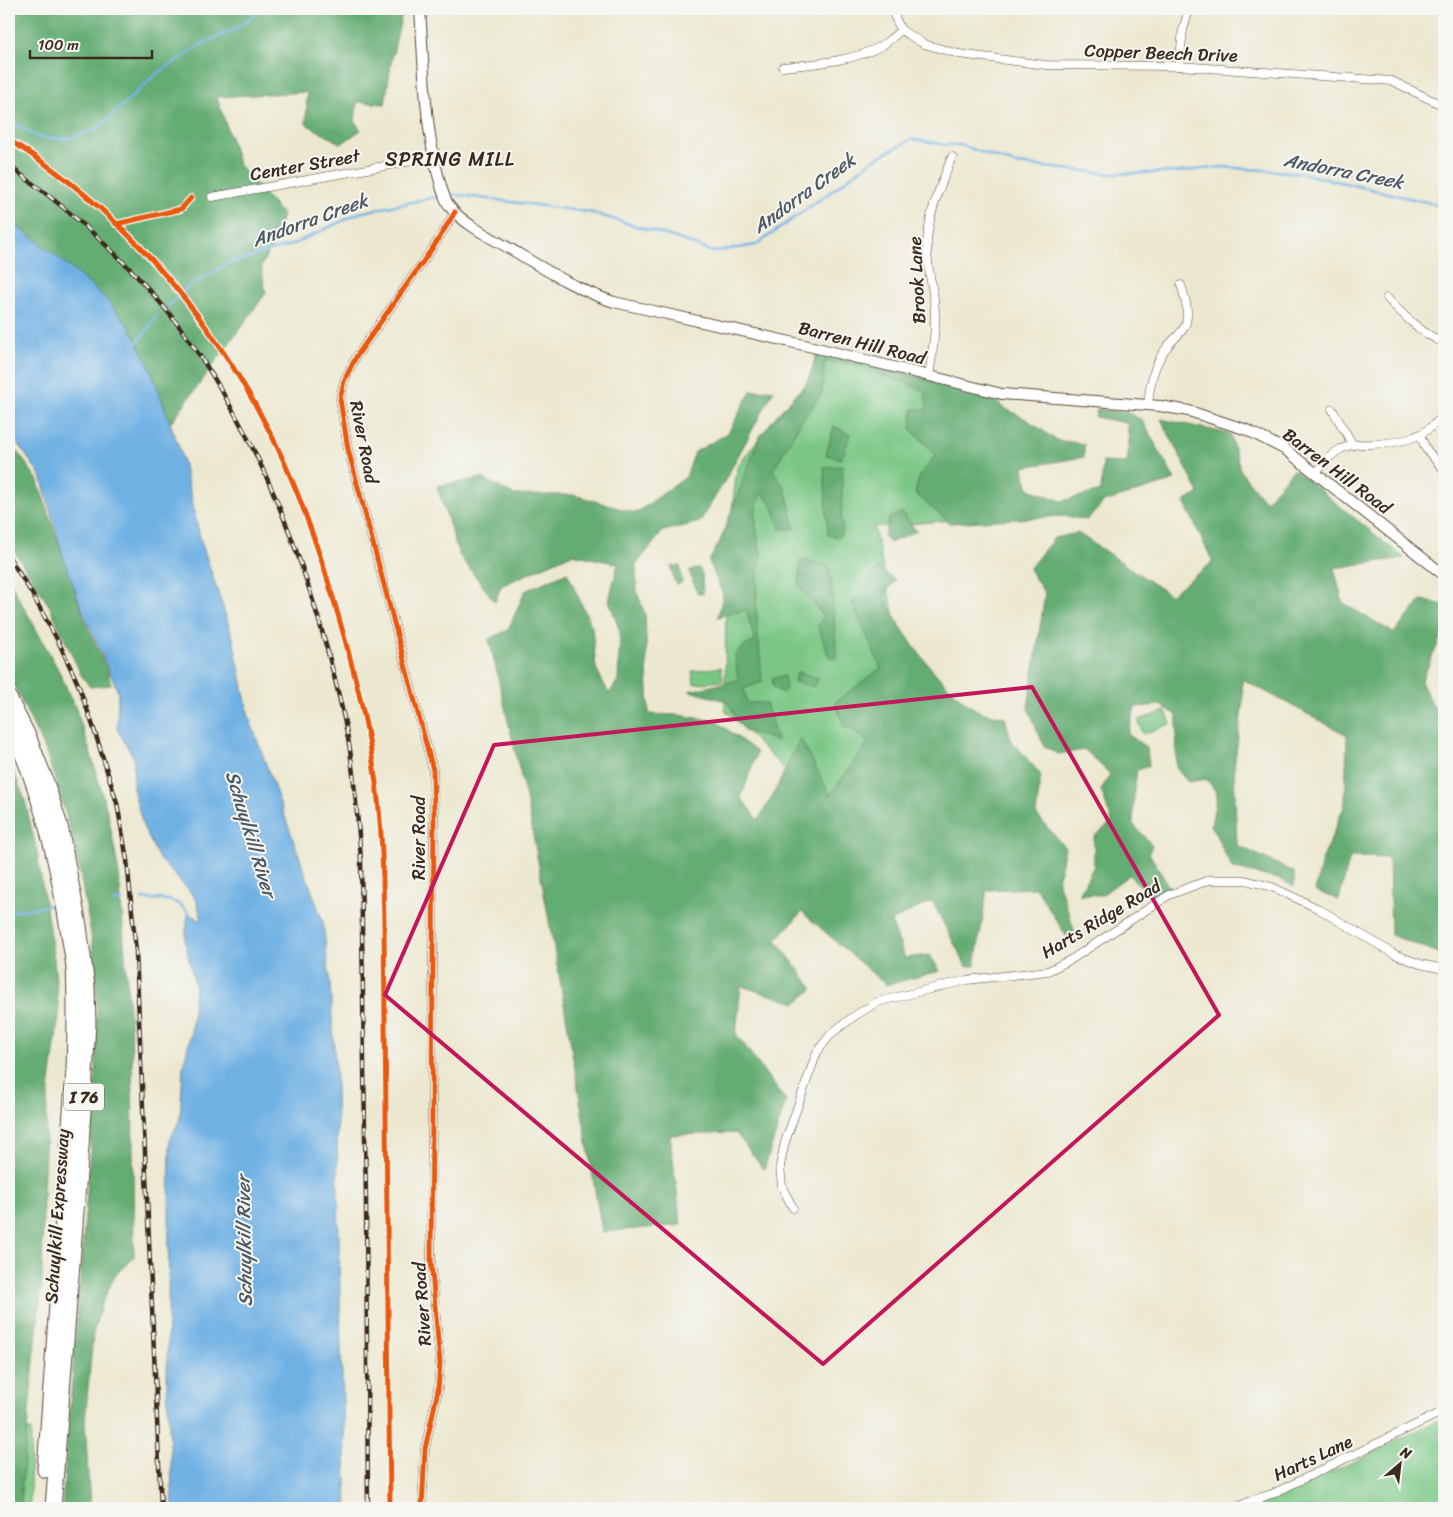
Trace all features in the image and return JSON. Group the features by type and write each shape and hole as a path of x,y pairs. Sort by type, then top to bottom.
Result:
{"highway":[{"name":"Schuylkill Expressway","path":"9,698 28,736 45,779 60,826 80,926 87,987 88,1024 81,1147 53,1508"},
{"name":"Schuylkill Expressway","path":"9,722 40,801 49,833 58,871 71,946 75,992 74,1070 43,1508"}],"street":[{"name":"Barren Hill Road","path":"420,9 426,111 434,157 441,186 448,204 455,212 476,228 577,287 605,300 1010,396 1148,405 1200,414 1247,430 1279,446 1444,574"},
{"path":"783,67 831,62 882,45 901,30 891,9"},
{"path":"1179,66 1183,30 1189,9"},
{"name":"Copper Beech Drive","path":"901,30 924,44 959,54 1046,65 1179,66 1392,81 1444,106"},
{"name":"Center Street","path":"212,197 434,157"},
{"name":"Brook Lane","path":"929,376 936,329 927,244 939,191 952,157"},
{"name":"River Road","path":"422,1508 425,1449 438,1390 440,1363 431,1260 433,770 348,449 340,399 344,382 356,357 436,243 455,212"},
{"path":"1148,405 1150,380 1156,365 1166,348 1186,326 1187,308 1181,285"},
{"path":"1387,298 1408,320 1430,337 1444,343"},
{"path":"1332,408 1352,445"},
{"path":"1316,473 1335,452 1352,445 1397,443 1420,435 1444,415"},
{"path":"1420,435 1426,449 1444,470"},
{"name":"Harts Ridge Road","path":"792,1208 782,1187 780,1166 788,1133 817,1052 832,1033 877,1002 967,980 1048,971 1072,959 1164,898 1200,883 1209,880 1245,880 1272,887 1317,908 1394,954 1420,964 1444,969"},
{"name":"Harts Lane","path":"1250,1508 1262,1497 1332,1466 1444,1411"},
{"path":"1235,1508 1262,1497"}],"highlighted area":[{"path":"1032,687 1219,1015 823,1364 385,995 494,745"}],"green space":[{"path":"9,9 403,9 392,58 385,104 357,102 355,122 361,130 341,144 306,124 307,92 217,97 239,165 283,215 275,242 261,266 266,293 170,424 151,370 130,327 103,296 56,256 9,221"},
{"path":"817,348 976,391 1001,400 997,435 1044,512 874,527 913,702 915,786 827,808 796,781 725,710 726,559 737,467 776,416 810,379"},
{"path":"818,354 865,363 864,366 825,361 822,393 800,424 773,470 785,488 795,529 780,529 773,507 761,492 755,514 762,557 758,571 756,607 762,682 744,689 747,703 766,703 777,741 744,730 727,701 689,691 738,680 735,654 755,641 746,610 718,617 723,595 709,561 720,541 760,436 806,384"},
{"path":"876,367 968,390 1026,419 1056,440 1084,444 1084,457 1023,467 1029,489 1062,501 1101,491 1103,462 1127,463 1129,441 1127,423 1095,417 1097,409 1128,413 1142,420 1175,480 1104,502 1087,520 1064,516 950,523 915,493 920,475 936,455 911,429 913,409 927,410 925,391 872,371"},
{"path":"774,390 700,522 663,531 636,565 637,592 645,614 649,714 679,715 716,721 757,752 741,798 758,820 775,791 800,738 830,795 868,743 855,731 844,727 835,702 881,668 852,603 878,568 896,580 883,595 900,626 922,657 961,699 978,711 1005,717 1011,740 1041,775 1036,814 1065,848 1058,881 1075,933 1070,942 1036,888 987,890 975,966 966,966 932,901 891,921 905,958 930,955 940,971 886,985 802,912 776,940 813,989 796,1003 741,986 736,1034 786,1101 764,1170 736,1133 670,1135 681,1225 602,1232 561,986 528,807 489,639 508,630 525,591 567,572 592,627 596,668 609,694 618,680 620,632 609,600 618,564 572,554 501,586 495,602 459,555 437,486 482,478 514,495 574,495 636,513 686,477 695,452 728,433 751,391"},
{"path":"1161,419 1230,434 1241,472 1265,502 1294,469 1404,558 1334,568 1343,603 1394,633 1422,600 1444,605 1444,630 1421,682 1444,726 1444,955 1391,935 1389,858 1350,857 1339,900 1315,891 1322,861 1345,804 1347,735 1242,679 1243,701 1234,767 1237,845 1294,872 1294,887 1282,880 1232,868 1211,825 1217,794 1207,779 1188,782 1176,768 1177,715 1160,705 1135,707 1128,734 1147,748 1149,766 1137,770 1133,824 1152,845 1149,853 1169,887 1154,899 1129,875 1102,895 1079,894 1094,866 1094,837 1112,822 1101,790 1110,774 1085,750 1058,754 1044,746 1028,708 1045,594 1029,569 1054,538 1078,533 1170,595 1213,562 1184,502 1199,493"},
{"path":"834,426 851,435 841,459 826,455"},
{"path":"9,440 37,479 84,618 108,672 111,685 90,687 81,675 50,607 9,543"},
{"path":"843,466 841,518 843,530 839,537 828,535 824,467"},
{"path":"902,512 916,531 890,543 884,537 889,518"},
{"path":"800,559 830,566 837,658 829,657 818,626 823,616 799,585"},
{"path":"671,566 680,566 682,582 678,585 674,580"},
{"path":"699,568 702,573 703,594 698,594 689,571"},
{"path":"9,580 59,671 76,709 109,818 119,874 132,1050 134,1257 116,1274 102,1303 93,1334 85,1421 90,1508 62,1508 96,1069 97,1001 92,940 79,868 66,815 46,752 9,675"},
{"path":"721,667 723,681 694,684 692,671"},
{"path":"797,672 819,678 814,687 794,682"},
{"path":"784,676 786,689 782,693 773,687 772,678"},
{"path":"1166,711 1171,724 1143,734 1138,720"},
{"path":"9,761 25,800 37,852 54,959 59,1015 47,1106 42,1281 21,1491 22,1508 9,1508"},
{"path":"1444,1417 1444,1508 1259,1508 1266,1501 1369,1455"},
{"path":"9,1428 31,1430 30,1508 9,1508"}],"water":[{"name":"Schuylkill River","path":"9,220 56,256 103,296 130,327 151,370 181,453 201,541 233,638 249,717 323,922 330,984 336,1079 341,1349 347,1508 173,1508 167,1386 170,1140 180,1119 183,1067 191,1033 195,986 185,941 188,913 199,920 202,919 196,900 159,859 143,826 133,788 134,758 117,729 118,691 81,607 63,556 41,476 9,432"}],"waterway":[{"path":"9,120 37,137 65,139 96,130 155,75 202,44 239,27 261,9"},
{"name":"Andorra Creek","path":"446,195 589,212 676,238 713,252 756,245 871,161 912,139 945,145 961,145 1015,164 1112,174 1177,172 1222,167 1301,173 1444,206"},
{"name":"Andorra Creek","path":"168,306 192,284 227,264 294,244 359,213 440,196"},
{"name":"Andorra Creek","path":"136,345 157,316"},
{"path":"142,899 168,900 180,904 189,914"},
{"path":"113,901 122,901"},
{"path":"9,912 51,905"}],"railway":[{"path":"9,166 56,201 121,260 161,303 203,360 225,395 263,469 279,506 308,584 329,655 341,702 350,750 361,859 368,1508"},
{"path":"9,557 59,643 78,684 117,803 127,860 136,952 161,1508"}],"cycle path":[{"path":"9,140 49,166 121,228 185,299 214,338 240,378 263,419 288,470 310,525 344,636 370,744 377,788 382,852 390,1508"},
{"path":"116,224 181,209 191,198"},
{"path":"422,1508 425,1449 438,1390 440,1363 431,1260 433,770 348,449 340,399 344,381 356,357 436,243 455,212"}],"district":[{"name":"SPRING MILL","path":"450,159"}]}
